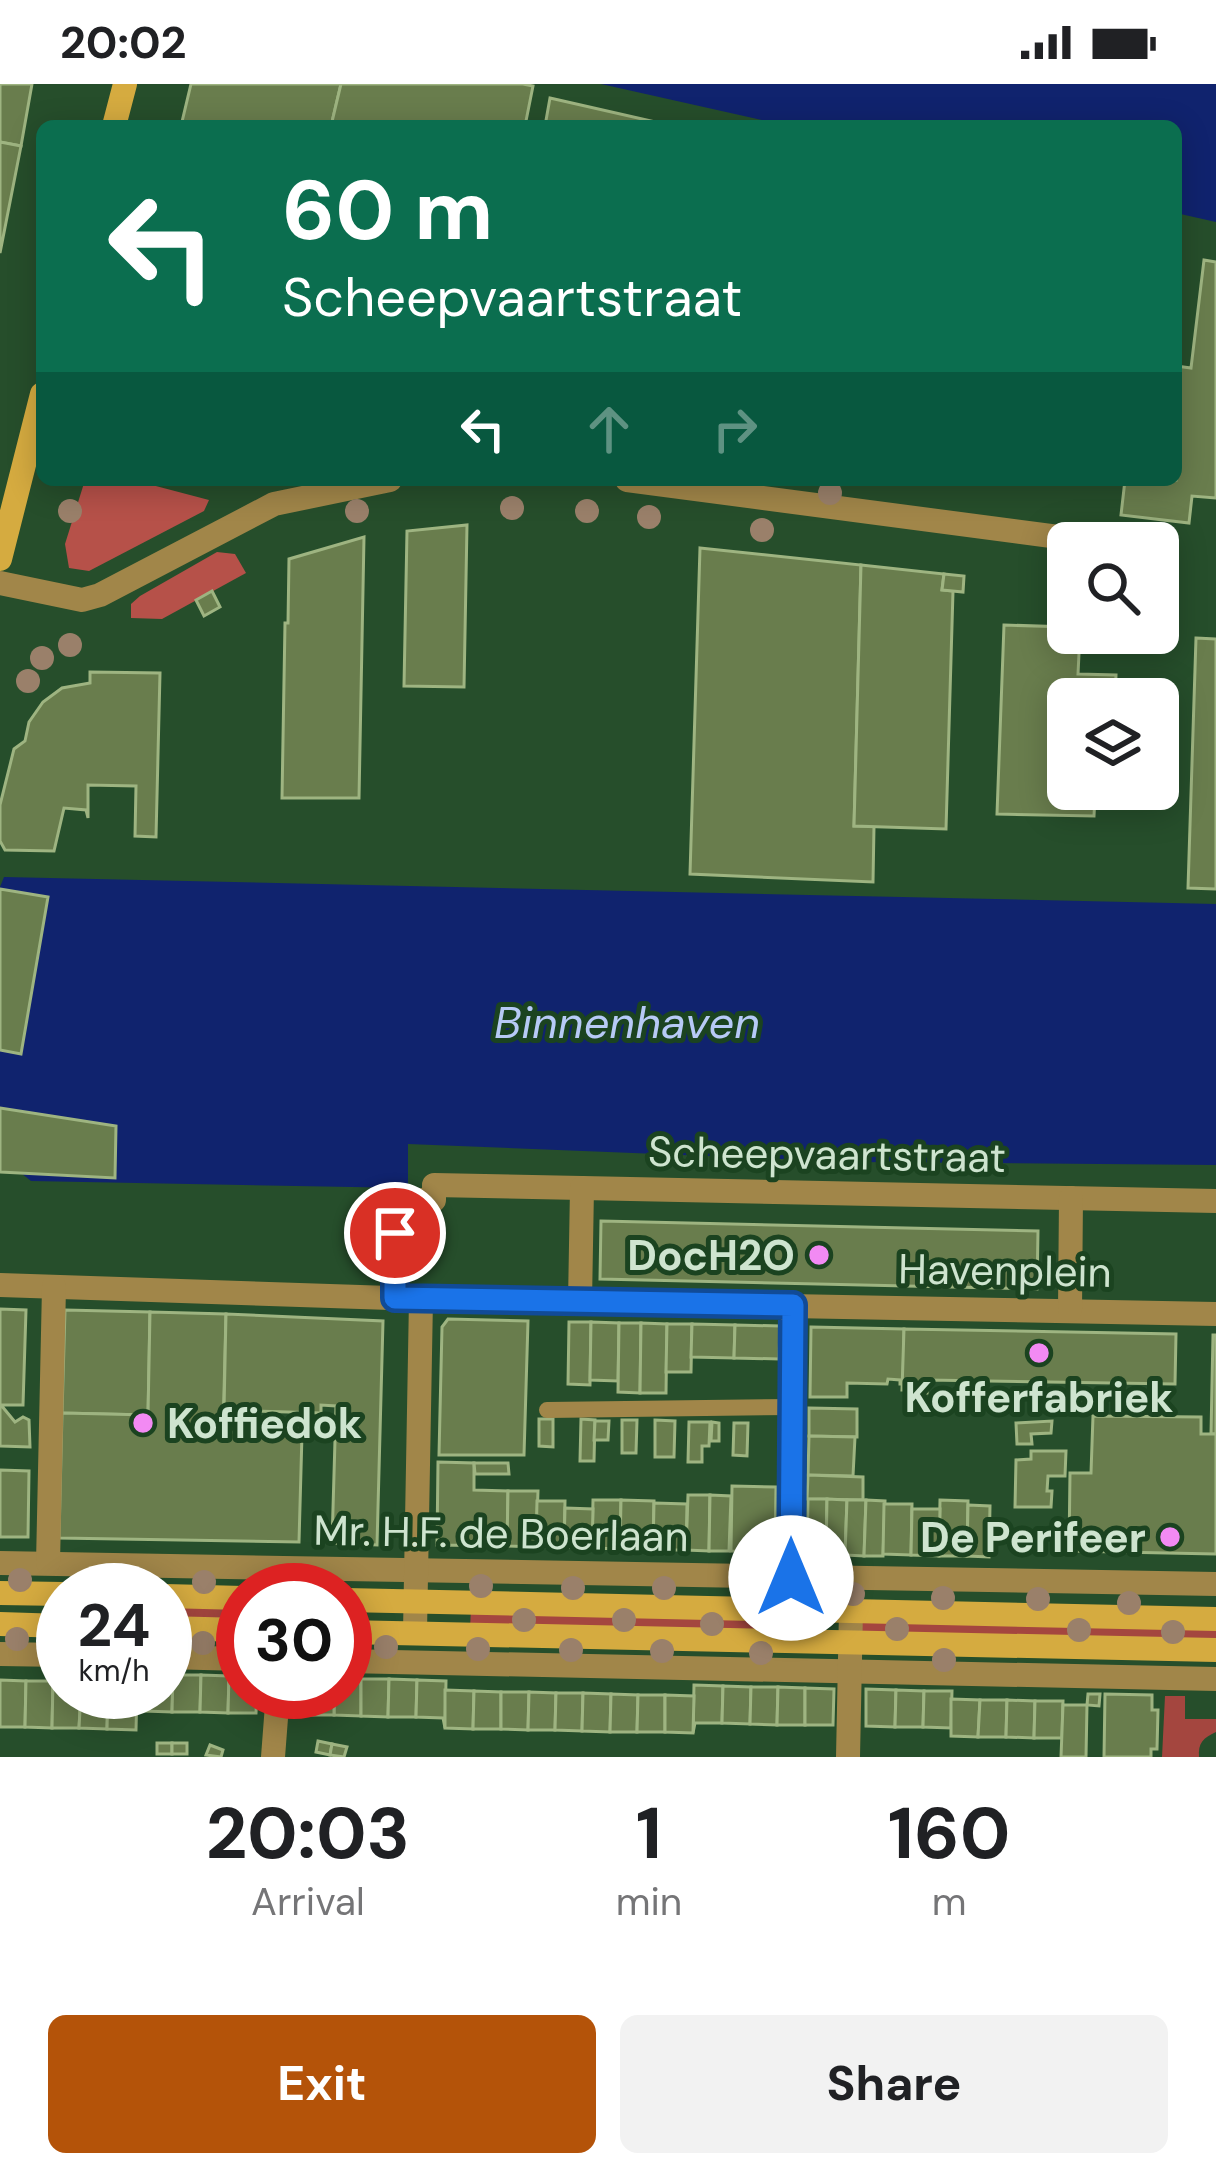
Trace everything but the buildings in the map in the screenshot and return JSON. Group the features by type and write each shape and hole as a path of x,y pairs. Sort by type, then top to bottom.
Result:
{"street":[{"path":"116,120 125,84"},
{"path":"0,559 36,418"},
{"path":"0,583 82,600 274,504 361,486"},
{"path":"672,486 1047,535"},
{"name":"Scheepvaartstraat","path":"395,1298 396,1200 434,1200 434,1185 1216,1201"},
{"path":"580,1301 582,1188"},
{"path":"1070,1310 1071,1198"},
{"path":"0,1285 793,1305 790,1641"},
{"path":"48,1563 54,1287"},
{"path":"415,1632 421,1299"},
{"name":"Havenplein","path":"793,1305 1216,1314"},
{"name":"Mr. H.F. de Boerlaan","path":"0,1563 36,1563"},
{"name":"Mr. H.F. de Boerlaan","path":"192,1566 1216,1584"},
{"path":"0,1593 36,1594"},
{"name":"Mr. H.F. de Boerlaan","path":"372,1601 1216,1619"},
{"path":"848,1757 850,1610"},
{"path":"0,1624 36,1625"},
{"path":"372,1632 1216,1650"},
{"path":"0,1654 36,1655"},
{"path":"372,1662 1216,1679"},
{"path":"273,1757 276,1719"}],"lane":[{"path":"547,1410 792,1407"}],"shaded area":[{"path":"83,486 156,486 209,500 204,511 89,571 69,568 65,544"},
{"path":"217,552 235,554 246,573 162,619 131,618 131,604 140,596"},
{"path":"192,1605 216,1605 216,1620 192,1620"},
{"path":"471,1610 767,1615 766,1632 470,1627"},
{"path":"856,1619 1216,1626 1216,1642 855,1634"},
{"path":"1165,1696 1185,1696 1185,1719 1216,1719 1216,1732 1202,1742 1199,1757 1162,1757"}],"water":[{"path":"601,84 1216,84 1216,222 1182,214 1182,120 762,120"},
{"name":"Binnenhaven","path":"4,877 1216,904 1216,1165 855,1162 408,1144 408,1188 31,1181 0,1156 0,887"}],"place":[{"name":"DocH2O","path":"819,1255"},
{"name":"Kofferfabriek","path":"1039,1353"},
{"name":"Koffiedok","path":"143,1423"},
{"name":"De Perifeer","path":"1170,1537"}],"route":[{"path":"395,1233 395,1298 793,1305 791,1578"}]}
